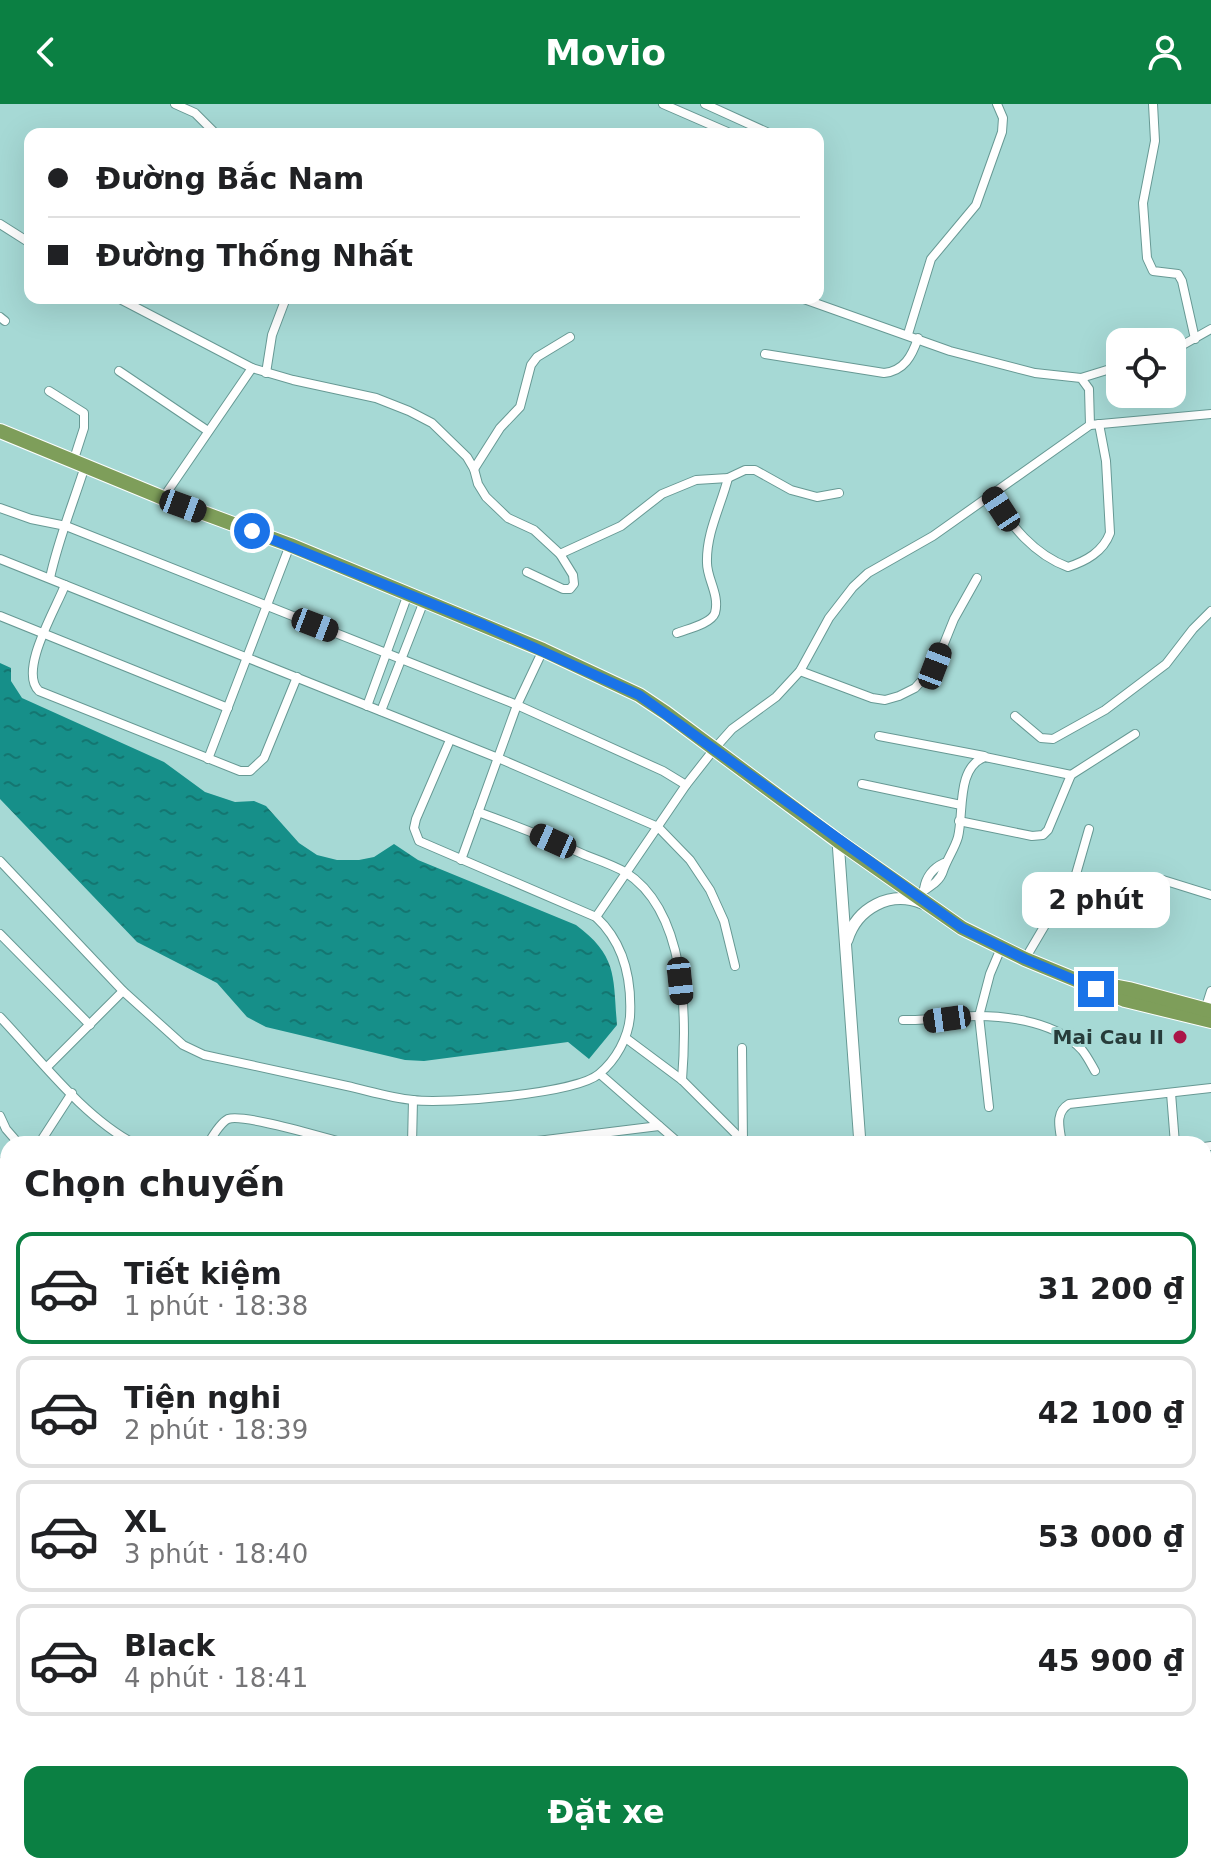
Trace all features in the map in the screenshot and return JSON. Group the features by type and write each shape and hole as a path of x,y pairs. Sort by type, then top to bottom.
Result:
{"highway":[{"path":"0,431 425,600 639,695 838,841 920,893 932,909 962,928 1066,978 1125,1000 1209,1014"}],"main road":[{"path":"838,841 859,1136"},
{"path":"845,952 855,921 867,909 882,901 908,900 932,909"}],"street":[{"path":"175,104 195,113 210,128"},
{"path":"663,104 718,128"},
{"path":"705,104 758,128"},
{"path":"908,334 931,259 976,205 1002,132 1003,118 997,104"},
{"path":"1153,104 1155,141 1143,203 1147,258 1153,271 1178,274 1195,339"},
{"path":"724,128 730,115"},
{"path":"0,224 24,239"},
{"path":"129,304 252,368 376,398 432,423 467,457 486,497 508,518 534,530 560,554 573,575 574,584 570,589 563,589 527,572"},
{"path":"266,373 272,335 284,304"},
{"path":"819,304 950,351 1035,373 1081,378 1106,370"},
{"path":"1186,344 1211,329"},
{"path":"474,469 500,428 520,407 531,365 537,357 570,337"},
{"path":"765,354 884,373 897,372 906,363 918,338"},
{"path":"163,498 252,368"},
{"path":"119,371 208,431"},
{"path":"992,496 1019,534 1039,553 1068,567 1089,559 1106,543 1110,533 1106,461 1094,425 1089,389 1081,378"},
{"path":"49,391 79,407 84,413 79,464 66,526 57,546 50,578"},
{"path":"596,917 686,785 715,748 732,729 776,697 800,671 829,618 868,573 933,536 1094,425 1211,414"},
{"path":"560,554 621,526 662,494 696,480 728,478 745,470 755,470 791,490 817,497 839,493"},
{"path":"677,633 711,619 715,613 714,586 707,565 709,539 728,478"},
{"path":"0,508 31,519 66,526 517,705 663,771 686,785"},
{"path":"208,759 290,545"},
{"path":"0,559 498,758 658,827 690,860 710,890 724,921 735,966"},
{"path":"800,671 872,698 885,700 907,692 926,678 935,666 954,619 977,578"},
{"path":"65,585 31,669 33,685 39,691 208,759 240,771 257,767 264,758 297,677"},
{"path":"367,706 408,594"},
{"path":"381,711 425,600"},
{"path":"1015,716 1041,738 1053,739 1105,710 1166,664 1211,611"},
{"path":"0,616 228,708"},
{"path":"461,860 517,705 543,650"},
{"path":"959,821 1038,837 1048,830 1071,775 1135,734"},
{"path":"879,736 1071,775"},
{"path":"0,861 123,991 183,1045 204,1055 413,1100 518,1095 587,1081 600,1074 627,1039 629,1000 622,953 612,932 596,917 419,841 414,828 450,740"},
{"path":"920,893 925,880 937,866 944,863 958,836 968,771 978,759 985,757"},
{"path":"862,784 961,805"},
{"path":"478,812 529,830 625,872 646,892 667,925 678,960 684,1049 682,1080"},
{"path":"1025,959 1072,888 1089,829"},
{"path":"1163,880 1211,895"},
{"path":"0,934 90,1025"},
{"path":"989,1107 979,1016 990,974 1001,948"},
{"path":"47,1067 123,991"},
{"path":"1209,1014 1211,991"},
{"path":"903,1020 979,1016 1032,1023 1050,1029 1081,1049 1095,1071"},
{"path":"0,1017 72,1093 121,1136"},
{"path":"627,1039 682,1080 734,1136"},
{"path":"741,1136 742,1048"},
{"path":"600,1074 671,1136"},
{"path":"1061,1136 1059,1118 1063,1107 1069,1104 1211,1088"},
{"path":"44,1136 72,1093"},
{"path":"1171,1093 1174,1136"},
{"path":"412,1136 413,1100"},
{"path":"0,1116 12,1136"},
{"path":"214,1136 223,1123 235,1118 318,1136"},
{"path":"578,1136 659,1126"}],"water":[{"path":"0,663 11,668 11,681 22,698 164,762 205,792 235,802 254,801 266,806 299,843 317,855 337,860 359,860 374,857 394,844 418,860 576,925 600,947 611,969 617,1025 589,1059 568,1042 424,1061 405,1060 266,1027 247,1017 217,983 137,942 0,799"}],"place":[{"name":"Mai Cau II","path":"1180,1037"}],"route":[{"path":"252,531 484,625 590,670 639,695 932,909 962,928 1025,959 1096,989"}]}
